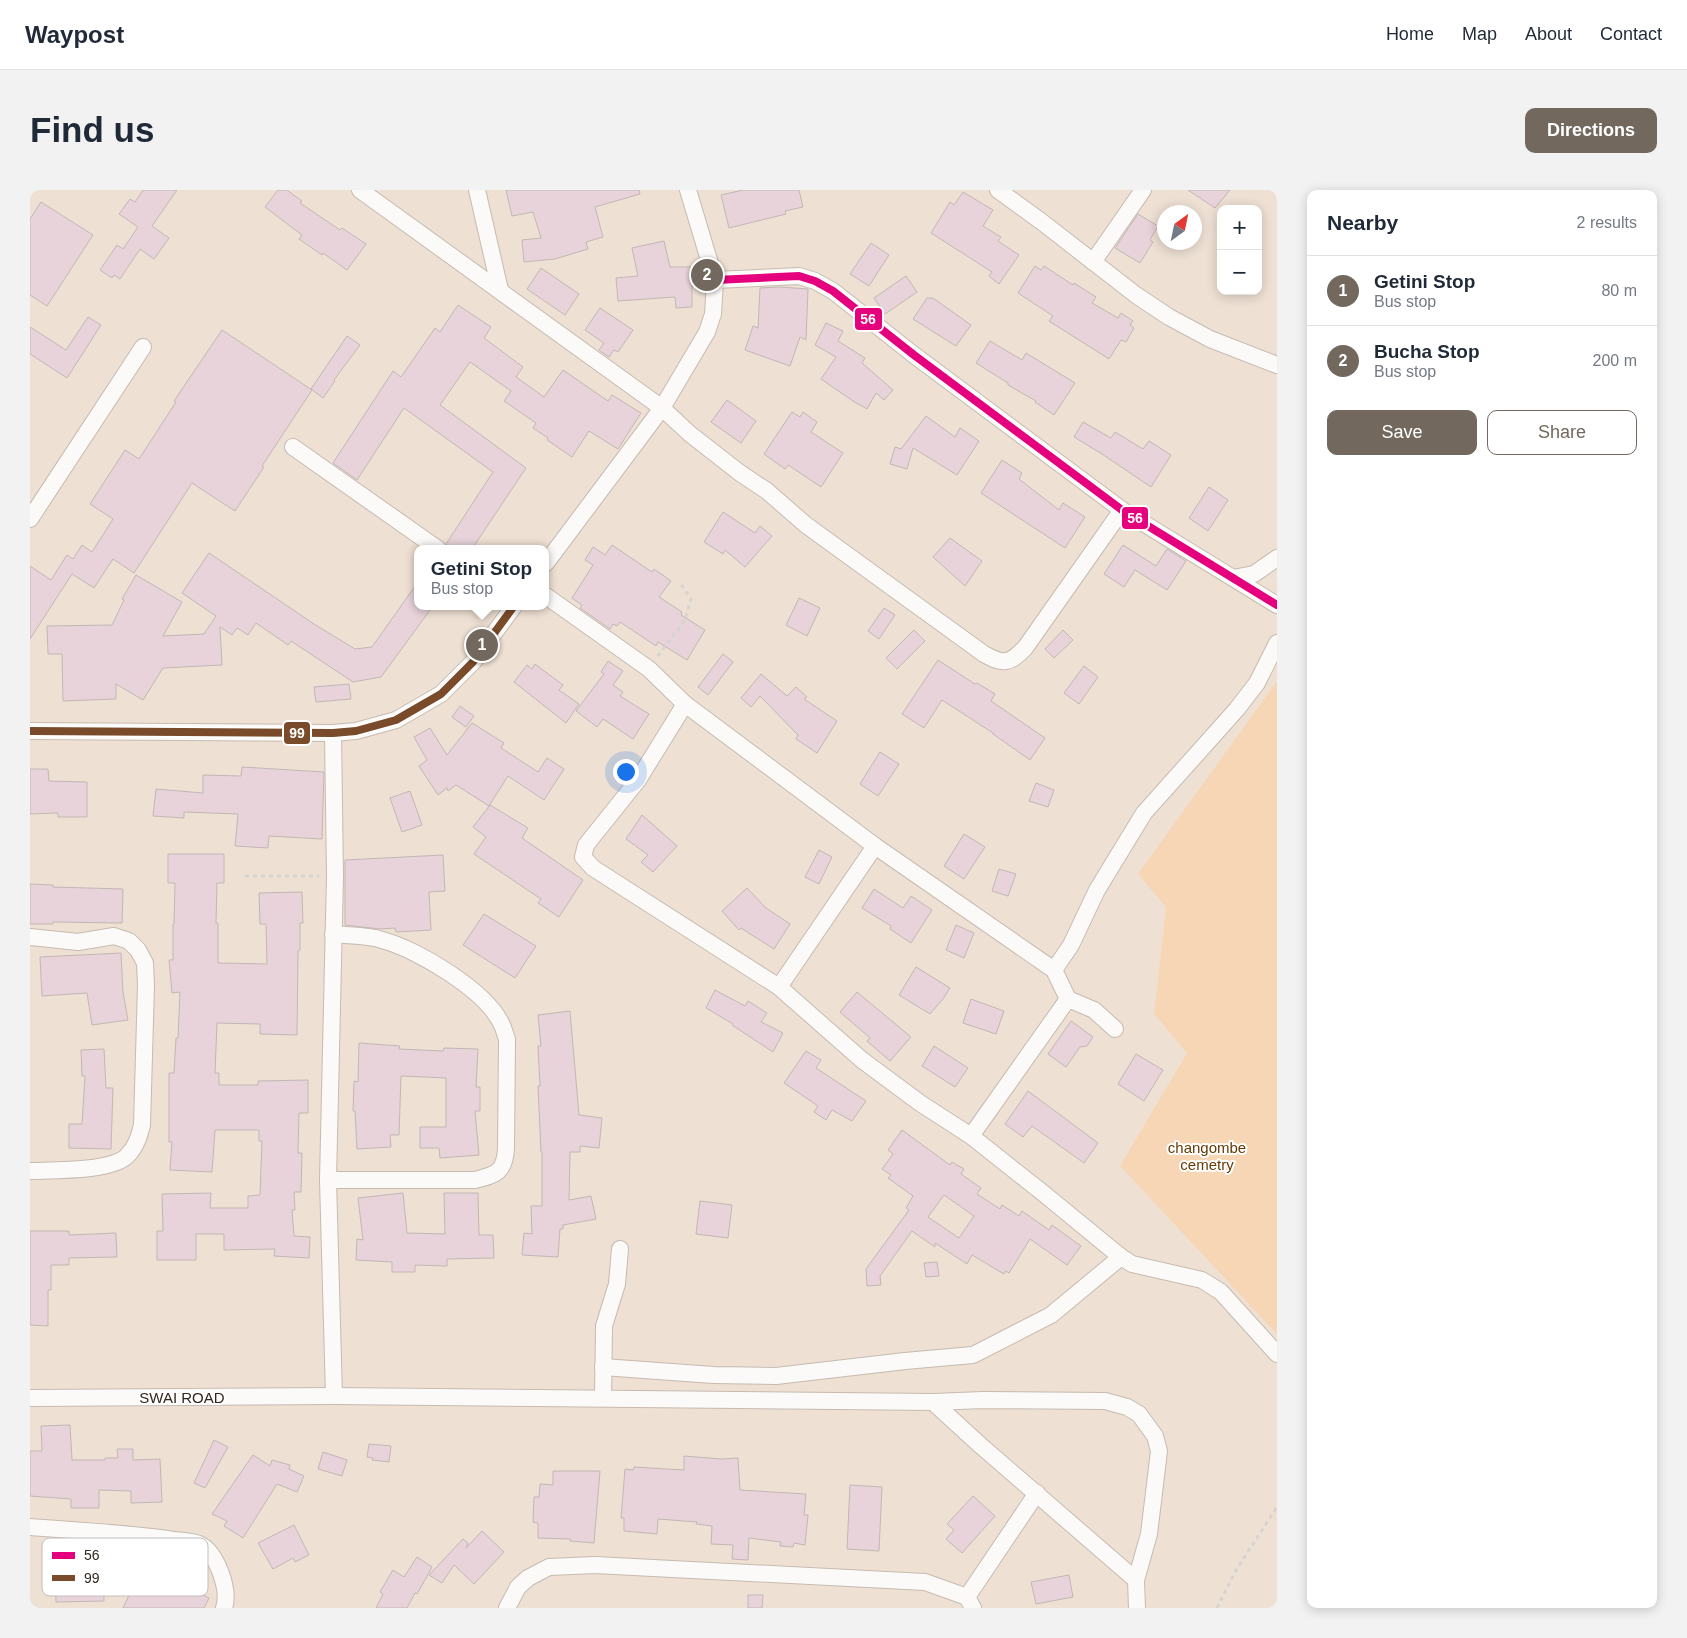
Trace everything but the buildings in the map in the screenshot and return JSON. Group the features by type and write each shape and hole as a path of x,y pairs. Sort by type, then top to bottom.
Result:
{"street":[{"path":"360,190 662,408 690,434 766,491 806,526 995,660 1005,662 1013,660 1025,648 1122,510"},
{"path":"477,190 500,290"},
{"path":"549,559 662,408 707,332 713,314 715,280 688,190"},
{"path":"998,190 1169,318 1210,339 1277,365"},
{"path":"1093,262 1143,190"},
{"path":"715,280 799,276 833,291 914,355 1122,510 1277,605"},
{"path":"30,519 142,347"},
{"path":"293,447 432,545"},
{"path":"1234,578 1254,574 1277,558"},
{"path":"549,598 649,669 685,704 875,846 1054,970 1068,998 1094,1010 1114,1029"},
{"path":"30,731 356,731 396,720 441,694 473,662 511,610"},
{"path":"1054,970 1075,937 1097,890 1144,813 1237,709 1257,683 1277,643"},
{"path":"685,704 642,774 586,844 582,857 593,868 778,987 862,1060 920,1103 971,1136 1043,1192 1120,1257 1132,1264 1202,1280 1221,1292 1277,1354"},
{"path":"333,732 335,876 332,934 328,1180 334,1396"},
{"path":"778,987 875,846"},
{"path":"328,1180 475,1180 492,1176 499,1170 504,1164 506,1148 507,1039 502,1023 490,1008 450,972 422,957 382,940 332,934"},
{"path":"30,937 78,942 114,936 129,941 138,950 145,963 146,984 142,1124 138,1141 126,1157 95,1168 30,1171"},
{"path":"971,1136 1068,998"},
{"path":"603,1398 604,1326 617,1284 620,1249"},
{"path":"603,1366 713,1375 776,1376 973,1355 1051,1315 1120,1257"},
{"name":"SWAI ROAD","path":"30,1398 334,1396 933,1402 983,1400 1104,1401 1127,1407 1139,1414 1155,1436 1160,1451 1149,1534 1136,1580 1137,1608"},
{"path":"933,1402 1136,1580"},
{"path":"507,1608 518,1587 528,1578 549,1567 595,1565 925,1582 970,1603 1037,1493"},
{"path":"30,1527 160,1538"},
{"path":"208,1554 220,1567 226,1602 224,1608"}],"path":[{"path":"649,669 685,620 691,599 681,584"},
{"path":"245,876 335,876"},
{"path":"1216,1608 1236,1570 1277,1507"}],"green space":[{"name":"changombe cemetry","path":"1277,681 1277,1334 1120,1166 1187,1053 1154,1014 1166,907 1138,874"}],"transit line":[{"name":"56","path":"715,280 799,276 815,281 833,291 914,355 1122,510 1277,605"},
{"name":"99","path":"30,731 333,733 356,731 396,720 441,694 473,662 511,610"}],"place":[{"name":"Bucha Stop","path":"707,275"},
{"name":"Getini Stop","path":"482,645"}]}
